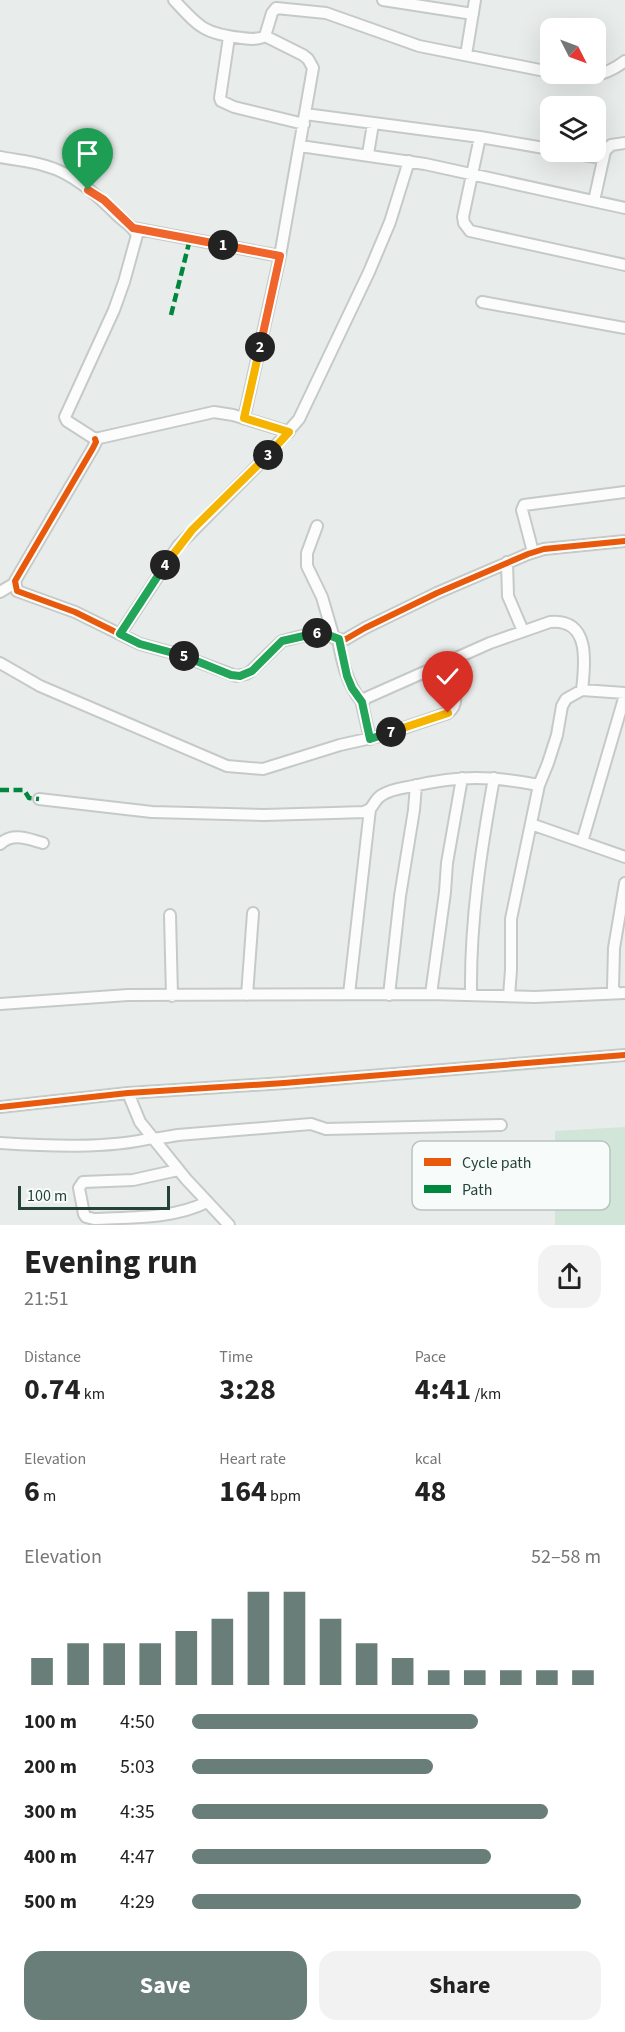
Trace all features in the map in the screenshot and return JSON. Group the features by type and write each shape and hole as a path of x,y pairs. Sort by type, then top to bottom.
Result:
{"street":[{"path":"174,0 194,22 214,34 254,39 265,36 303,55 311,63 313,74 280,256 244,418"},
{"path":"383,0 473,14"},
{"path":"466,56 475,0"},
{"path":"265,36 272,13 276,8 310,10 326,13 419,46 540,70"},
{"path":"229,37 220,98 221,101 234,107 304,119 372,124 480,137 540,147"},
{"path":"606,72 625,61"},
{"path":"368,154 372,124"},
{"path":"480,137 463,217 464,224 470,231 625,265"},
{"path":"606,149 611,145 625,143"},
{"path":"300,146 409,161 625,208"},
{"path":"0,157 55,169 104,200 133,228 137,235 117,300 65,417 67,421 95,439 214,412 244,418 289,432"},
{"path":"120,634 178,546 289,432 306,408 390,222 409,161"},
{"path":"594,201 601,162"},
{"path":"133,228 280,256"},
{"path":"482,302 625,328"},
{"path":"0,592 15,583 93,448 95,439"},
{"path":"533,552 522,510 524,505 625,492"},
{"path":"317,526 306,558 307,566 322,597 347,676 362,702 370,739"},
{"path":"15,583 19,593 75,612 140,644 177,654 236,676 246,675 252,671 282,641 315,633 346,639 437,593 533,552 625,541"},
{"path":"507,562 508,596 523,631"},
{"path":"362,702 366,698 490,643 550,622 560,621 573,628 585,651 582,690"},
{"path":"0,663 40,686 227,766 263,769 370,739 452,711 456,704 456,697 444,664"},
{"path":"508,996 511,970 511,919 539,785 557,735 563,702 582,690 625,694 582,842"},
{"path":"431,994 447,863 462,778"},
{"path":"39,799 152,813 344,813 364,812 370,809 380,796 442,779 494,778 539,785"},
{"path":"471,994 471,939 480,858 494,778"},
{"path":"389,994 416,785"},
{"path":"349,994 370,809"},
{"path":"531,824 625,857"},
{"path":"0,844 14,837 43,843"},
{"path":"621,993 613,988 614,948 625,883"},
{"path":"247,995 253,913"},
{"path":"170,915 172,996"},
{"path":"0,1004 128,996 471,994 569,996 621,993"},
{"path":"0,1107 128,1093 625,1055"},
{"path":"128,1093 135,1114 153,1139 229,1225"},
{"path":"0,1143 33,1145 130,1142 178,1135 310,1124 326,1129 501,1125"},
{"path":"178,1170 134,1180 83,1182 79,1188 84,1214 94,1219 171,1214 195,1208 207,1202"}],"green space":[{"path":"625,1127 625,1225 555,1225 555,1210 610,1210 610,1141 555,1141 555,1131"}],"marked path":[{"path":"171,315 190,239"},
{"path":"0,790 24,790 29,798 39,799"}],"cycle path":[{"path":"95,439 93,448 15,581 17,591 75,612 140,644 177,654 236,676 251,671 282,641 314,633 346,639 437,593 528,554 544,549 625,541"},
{"path":"0,1107 128,1093 284,1083 625,1055"}],"route":[{"path":"88,190 104,200 119,217 133,228 280,256 244,418 289,432 178,546 120,634 140,644 240,676 252,671 282,641 323,633 339,639 347,676 362,702 370,739 448,713"}]}
